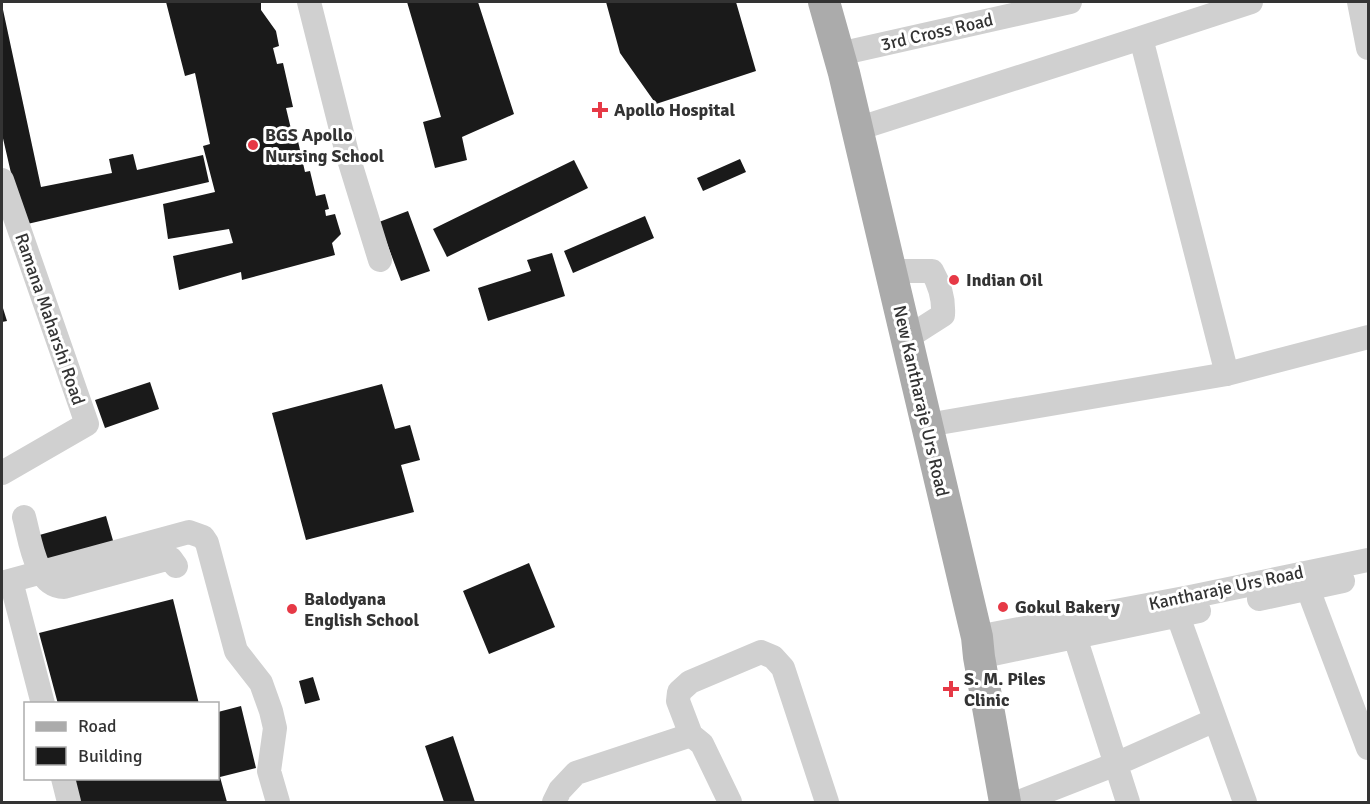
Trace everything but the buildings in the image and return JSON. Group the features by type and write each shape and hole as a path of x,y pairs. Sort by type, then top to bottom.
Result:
{"main road":[{"name":"New Kantharaje Urs Road","path":"824,2 839,54 907,338 978,647 1005,802"}],"street":[{"path":"309,2 347,153 380,260"},
{"name":"3rd Cross Road","path":"839,54 1070,2"},
{"path":"1181,24 1191,2"},
{"path":"857,129 1251,2"},
{"path":"1359,2 1368,48"},
{"path":"1141,38 1227,374"},
{"name":"Ramana Maharshi Road","path":"2,180 87,424 2,473"},
{"path":"891,271 933,271 944,304 943,315 907,338"},
{"path":"927,425 1227,374 1368,337"},
{"path":"24,517 39,572 53,586 64,587 163,560 171,559 176,566"},
{"path":"42,702 6,582 189,532 203,537 207,543 236,651 261,683 271,711 275,728 270,771 278,802"},
{"name":"Kantharaje Urs Road","path":"978,647 1075,637 1178,616 1306,581 1368,560"},
{"name":"Kantharaje Urs Road","path":"978,647 1190,597 1306,581 1368,576"},
{"path":"1306,581 1368,748"},
{"path":"1178,616 1245,802"},
{"path":"1075,637 1128,802"},
{"path":"730,802 702,744 691,735 678,701 679,692 690,682 761,652 773,657 783,668 827,802"},
{"path":"1019,802 1116,764 1215,720"},
{"path":"554,802 560,790 576,772 691,735"},
{"path":"64,780 69,802"}],"place":[{"name":"Apollo Hospital","path":"600,110"},
{"name":"BGS Apollo Nursing School","path":"253,145"},
{"name":"Indian Oil","path":"954,280"},
{"name":"Gokul Bakery","path":"1003,607"},
{"name":"Balodyana English School","path":"292,609"},
{"name":"S. M. Piles Clinic","path":"951,689"}]}
